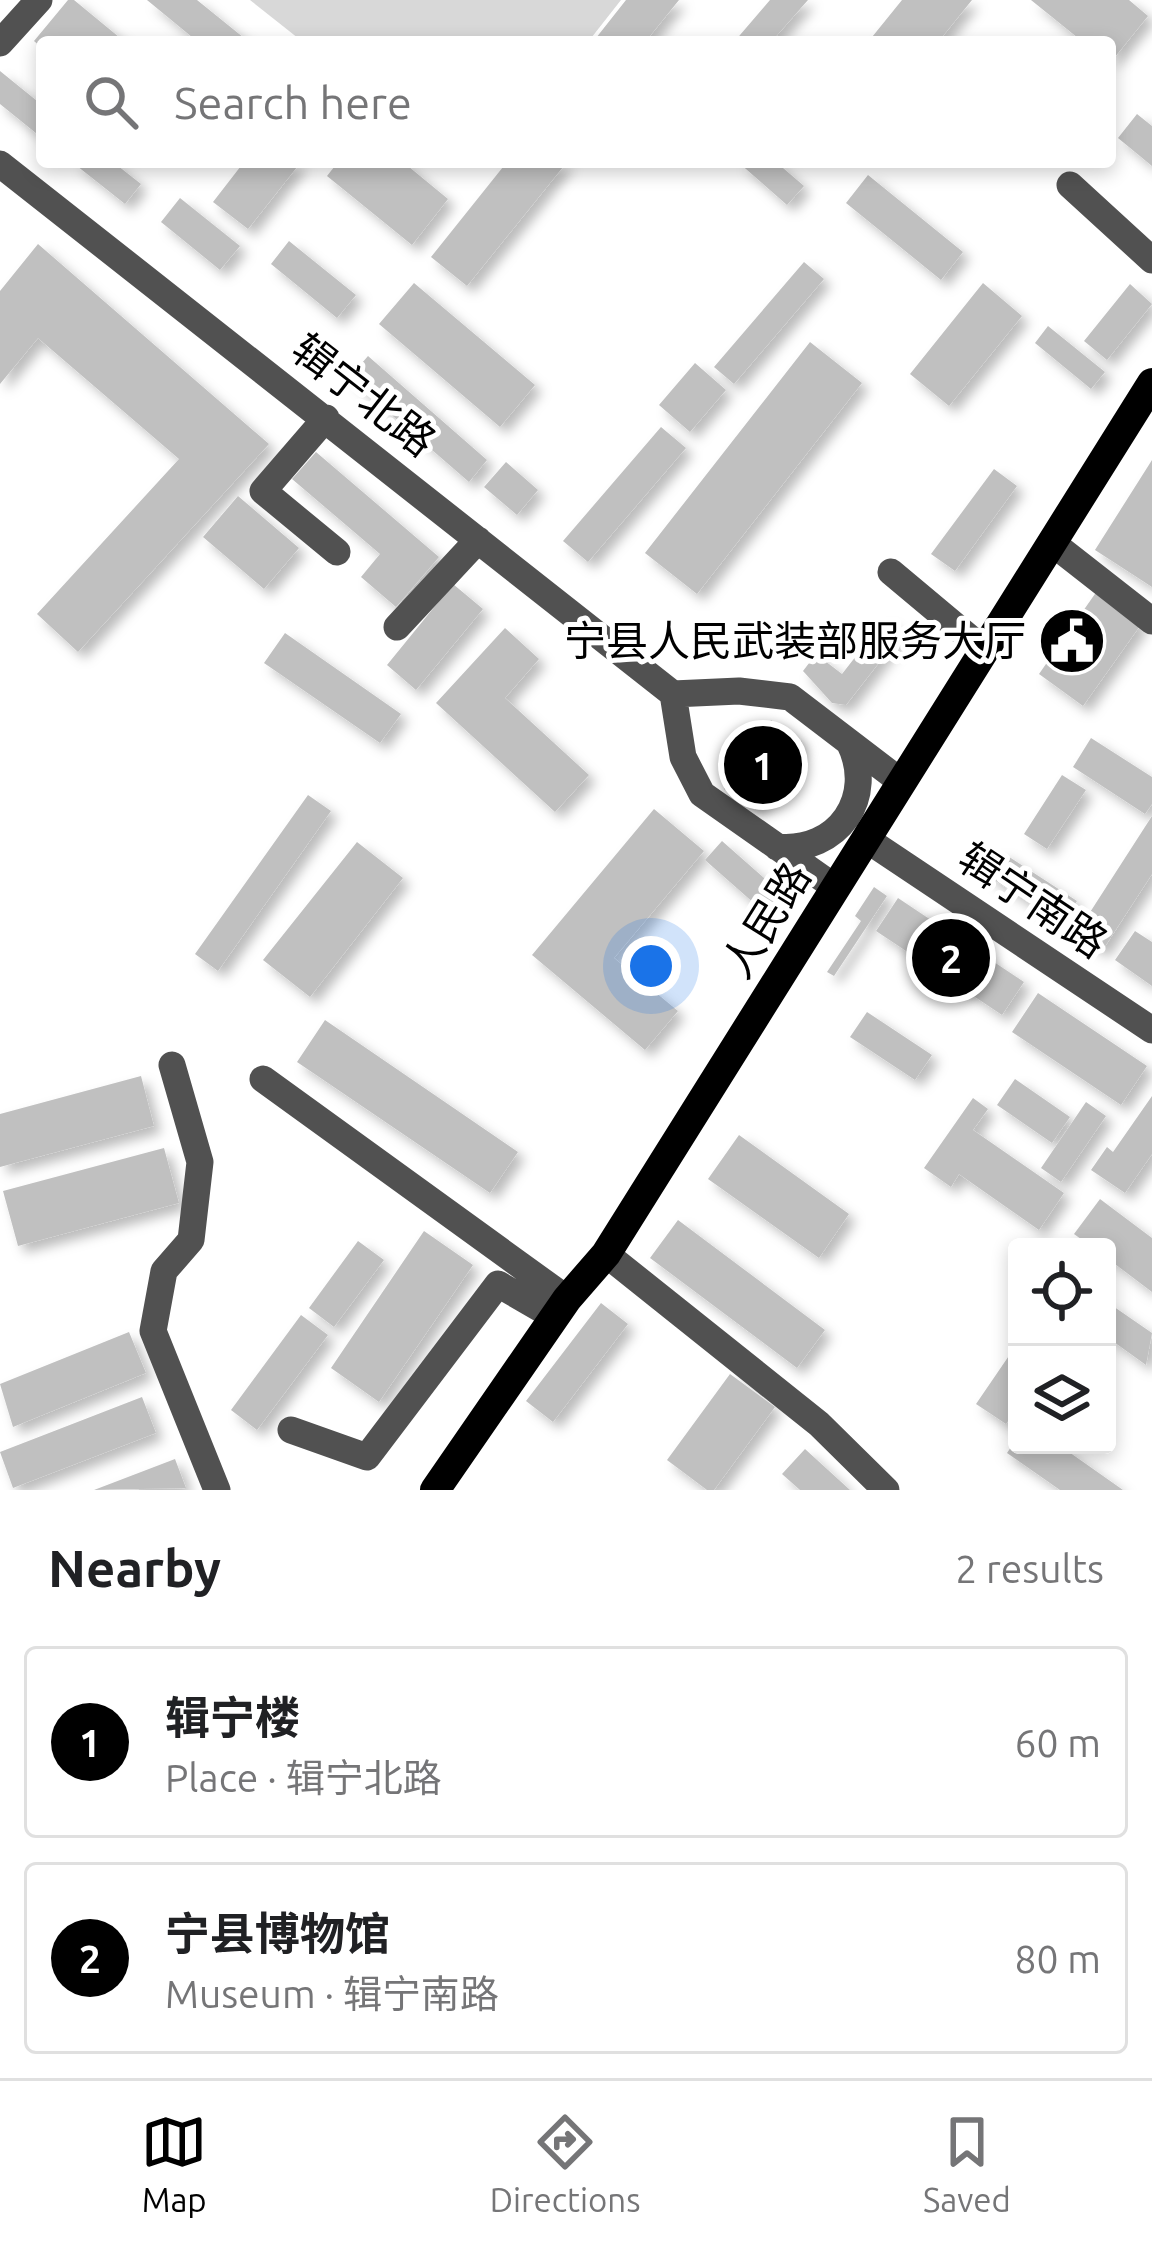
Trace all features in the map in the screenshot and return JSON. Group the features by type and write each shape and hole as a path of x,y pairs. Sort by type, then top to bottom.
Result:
{"main road":[{"name":"人民路","path":"435,1490 561,1308 606,1254 1152,382"}],"street":[{"path":"0,43 39,0"},
{"name":"辑宁北路","path":"0,164 673,694"},
{"path":"1070,184 1152,260"},
{"path":"326,418 263,490 338,552"},
{"path":"397,627 478,540"},
{"path":"1051,542 1152,621"},
{"path":"890,572 983,649"},
{"path":"836,888 702,794 683,757 673,694 739,691 790,698 901,781"},
{"path":"777,847 821,841 853,811 860,783 849,742"},
{"name":"辑宁南路","path":"866,839 1152,1030"},
{"path":"172,1065 200,1162 191,1240 164,1271 153,1331 217,1490"},
{"path":"263,1079 561,1308"},
{"path":"606,1254 819,1424 886,1490"},
{"path":"291,1430 367,1457 498,1284 561,1308"}],"shaded area":[{"path":"250,0 621,0 593,36 295,36"}],"building":[{"path":"68,0 74,0 118,36 38,36"},
{"path":"147,0 197,0 242,36 191,36"},
{"path":"626,0 679,0 650,36 598,36"},
{"path":"770,0 808,0 776,36 739,36"},
{"path":"902,0 972,0 943,36 873,36"},
{"path":"1031,0 1129,0 1148,16 1116,56 1116,36 1076,36"},
{"path":"0,71 36,100 36,133 0,104"},
{"path":"1137,114 1152,126 1152,166 1118,138"},
{"path":"80,168 121,168 141,184 125,204"},
{"path":"239,168 296,168 248,229 213,202"},
{"path":"333,168 410,168 448,199 412,245 327,176"},
{"path":"502,168 562,168 467,286 431,257"},
{"path":"745,168 783,168 804,186 787,205"},
{"path":"868,175 963,252 941,280 846,203"},
{"path":"180,198 240,246 220,270 161,222"},
{"path":"289,241 356,295 337,318 271,264"},
{"path":"38,244 269,444 78,652 37,614 179,459 38,338 0,384 0,291"},
{"path":"804,262 824,279 734,384 714,367"},
{"path":"414,283 535,385 500,427 379,324"},
{"path":"983,283 1022,316 949,406 910,374"},
{"path":"1130,284 1152,304 1107,360 1084,341"},
{"path":"1048,326 1105,372 1091,389 1035,343"},
{"path":"810,342 862,383 697,594 645,553"},
{"path":"368,356 487,460 469,482 349,378"},
{"path":"695,363 726,390 690,432 659,405"},
{"path":"661,427 686,448 588,562 563,541"},
{"path":"316,452 439,557 396,607 361,577 380,554 292,479"},
{"path":"1152,460 1152,587 1095,550"},
{"path":"506,462 538,490 517,515 484,487"},
{"path":"994,469 1017,486 955,571 931,554"},
{"path":"238,496 299,548 264,589 203,537"},
{"path":"453,584 483,609 416,690 387,665"},
{"path":"1097,591 1142,623 1083,706 1039,674"},
{"path":"885,619 902,633 846,705 832,703 803,671 816,654 842,674"},
{"path":"505,628 539,659 505,698 589,775 555,812 436,703"},
{"path":"285,633 401,714 380,743 264,663"},
{"path":"771,720 802,741 756,810 724,789"},
{"path":"1091,738 1152,777 1152,804 1145,814 1073,767"},
{"path":"1062,775 1086,790 1047,849 1024,834"},
{"path":"308,795 331,811 218,971 195,954"},
{"path":"654,809 704,851 614,958 678,1011 645,1050 532,955"},
{"path":"1152,816 1152,874 1102,951 1076,934"},
{"path":"722,841 781,893 764,912 705,860"},
{"path":"357,842 403,878 310,997 263,960"},
{"path":"1000,851 1077,901 1062,924 985,874"},
{"path":"874,887 887,896 834,976 827,972 861,921 855,916"},
{"path":"898,898 1024,982 1002,1015 876,931"},
{"path":"1135,931 1152,942 1152,986 1115,960"},
{"path":"1038,993 1147,1066 1121,1105 1012,1032"},
{"path":"867,1012 932,1055 915,1080 850,1037"},
{"path":"325,1020 518,1152 490,1193 297,1062"},
{"path":"141,1076 154,1126 0,1167 0,1114"},
{"path":"1015,1079 1070,1117 1052,1143 997,1105"},
{"path":"1152,1096 1152,1154 1125,1193 1091,1170 1107,1147 1113,1152"},
{"path":"973,1098 988,1109 973,1130 1064,1193 1039,1230 959,1174 951,1187 924,1168"},
{"path":"1086,1102 1106,1116 1061,1182 1041,1168"},
{"path":"739,1135 849,1214 819,1258 708,1179"},
{"path":"164,1148 179,1203 18,1246 3,1191"},
{"path":"1100,1199 1152,1238 1152,1292 1116,1265 1116,1238 1074,1234"},
{"path":"678,1220 825,1330 797,1368 650,1258"},
{"path":"424,1231 473,1265 379,1402 331,1368"},
{"path":"358,1241 384,1260 334,1327 309,1308"},
{"path":"601,1303 628,1324 553,1422 526,1401"},
{"path":"1116,1308 1152,1333 1146,1365 1116,1343"},
{"path":"301,1315 328,1335 257,1430 231,1410"},
{"path":"129,1332 146,1373 13,1427 0,1384"},
{"path":"1008,1357 1008,1421 976,1404"},
{"path":"730,1374 775,1407 714,1490 707,1490 667,1460"},
{"path":"142,1397 156,1433 13,1488 0,1452"},
{"path":"805,1449 850,1490 800,1490 782,1474"},
{"path":"1008,1454 1072,1454 1123,1490 1060,1490"},
{"path":"175,1459 186,1488 94,1490"}],"place":[{"name":"宁县人民武装部服务大厅","path":"1072,641"},
{"name":"辑宁楼","path":"763,765"},
{"name":"宁县博物馆","path":"951,958"}]}
